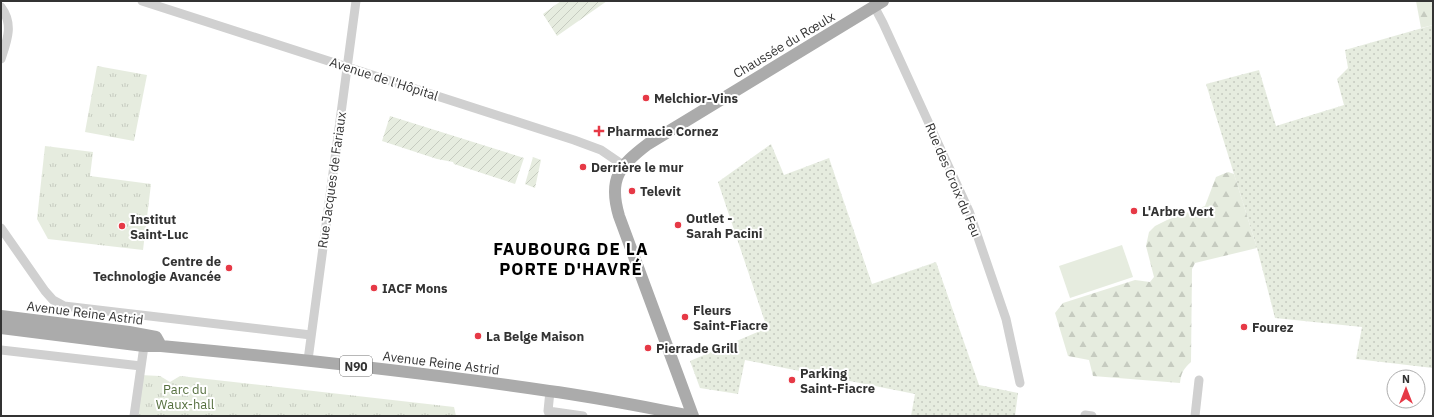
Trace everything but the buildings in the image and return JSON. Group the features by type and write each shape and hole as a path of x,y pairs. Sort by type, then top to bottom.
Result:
{"main road":[{"name":"Chaussée du Rœulx","path":"692,416 617,210 614,193 619,172 623,165 633,155 648,144 878,4"},
{"path":"1,309 18,311 27,320"},
{"name":"Avenue Reine Astrid","path":"1,316 121,331 156,337 161,346"},
{"name":"Avenue Reine Astrid","path":"1,328 144,346 161,346 308,360 550,391 692,416"}],"street":[{"name":"Avenue de l'Hôpital","path":"142,1 574,140 600,150 623,165"},
{"name":"Rue Jacques de Fariaux","path":"308,360 356,1"},
{"name":"Rue des Croix du Feu","path":"878,4 883,23 969,211 1006,319 1020,383"},
{"path":"1,7 5,12 9,23 9,36 1,59"},
{"name":"Avenue Reine Astrid","path":"1,228 45,291 53,300 64,306 311,335"},
{"path":"134,416 144,346"},
{"path":"1,350 141,366"},
{"path":"1196,416 1199,380"},
{"path":"550,391 549,413 583,416"}],"green space":[{"path":"561,1 607,1 557,36 543,14"},
{"path":"1416,1 1433,1 1433,25 1421,28"},
{"path":"1433,25 1433,368 1356,359 1362,327 1275,318 1257,248 1206,84 1259,70 1276,126 1344,105 1337,79 1348,68 1345,50"},
{"path":"97,66 147,75 134,141 85,132"},
{"path":"390,116 524,158 515,184 454,164 453,162 437,159 382,141"},
{"path":"771,144 784,175 829,158 872,284 936,262 979,385 1018,393 1015,416 911,416 915,394 745,360 738,394 700,388 690,361 767,328 718,182"},
{"path":"45,146 93,152 90,176 151,184 143,250 48,239 37,219"},
{"path":"533,157 541,160 535,188 525,184"},
{"path":"1228,172 1234,174 1257,248 1195,263 1192,269 1191,362 1183,371 1180,383 1093,376 1089,360 1068,356 1055,313 1063,303 1135,280 1150,282 1154,277 1146,246 1149,232 1155,226 1167,220 1205,206 1216,177"},
{"path":"1122,245 1133,277 1070,298 1059,266"},
{"name":"Parc du Waux-hall","path":"140,375 160,376 170,382 180,376 454,407 456,416 134,416"}],"place":[{"name":"Melchior-Vins","path":"646,98"},
{"name":"Pharmacie Cornez","path":"599,131"},
{"name":"Derrière le mur","path":"583,167"},
{"name":"Televit","path":"632,191"},
{"name":"L'Arbre Vert","path":"1134,211"},
{"name":"Outlet - Sarah Pacini","path":"678,225"},
{"name":"Institut Saint-Luc","path":"122,226"},
{"name":"Centre de Technologie Avancée","path":"229,268"},
{"name":"IACF Mons","path":"374,288"},
{"name":"Fleurs Saint-Fiacre","path":"685,317"},
{"name":"Fourez","path":"1244,327"},
{"name":"La Belge Maison","path":"478,336"},
{"name":"Pierrade Grill","path":"648,348"},
{"name":"Parking Saint-Fiacre","path":"792,380"}],"district":[{"name":"FAUBOURG DE LA PORTE D'HAVRÉ","path":"571,259"}]}
